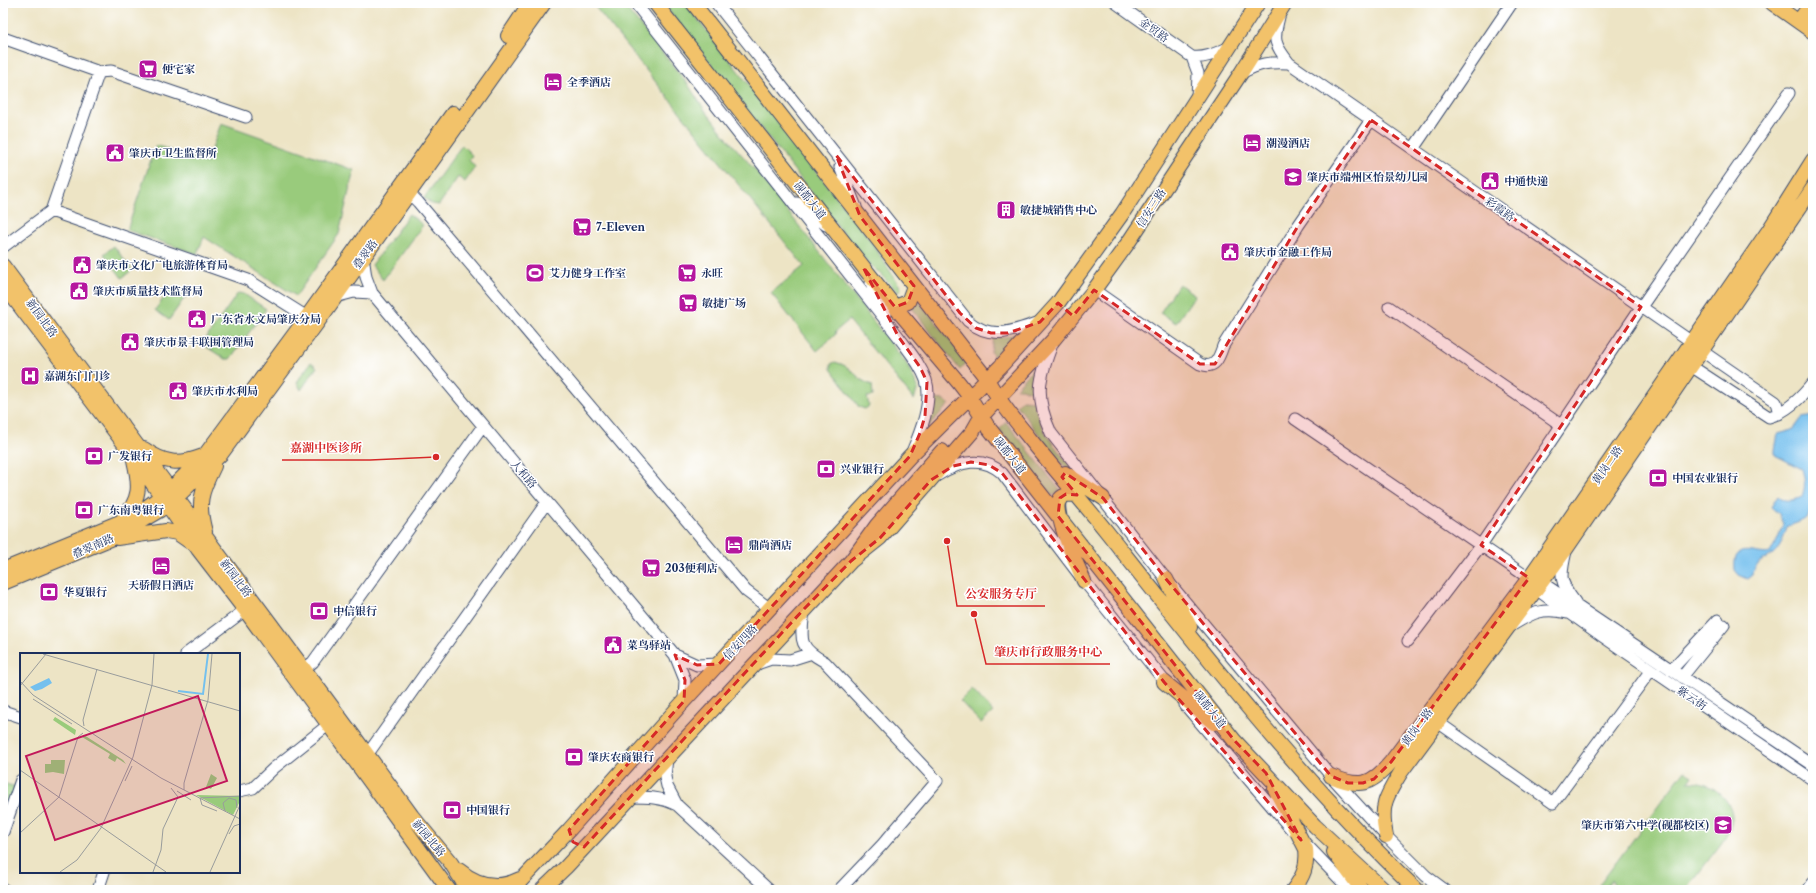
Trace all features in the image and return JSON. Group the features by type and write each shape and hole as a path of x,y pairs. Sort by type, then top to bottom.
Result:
{"main road":[{"name":"叠翠路","path":"169,497 221,454 231,430 307,317 530,3"},
{"name":"叠翠路","path":"169,497 205,455 231,430 335,297 544,3"},
{"name":"砚都大道","path":"655,3 895,308 969,396 981,417 1234,740 1315,826 1384,890"},
{"path":"693,3 987,379 998,399 1203,652 1296,764 1341,815 1417,890"},
{"name":"信安三路","path":"969,396 1000,367 1058,303 1122,214 1258,3"},
{"path":"1772,3 1813,32"},
{"name":"信安三路","path":"981,417 1054,339 1094,290 1128,243 1283,7"},
{"path":"1799,21 1807,7"},
{"name":"黄岗二路","path":"1396,767 1535,583 1566,549 1596,493 1691,366 1697,346 1813,160"},
{"name":"黄岗二路","path":"1396,767 1438,723 1507,629 1535,583 1697,346 1813,188"},
{"name":"新园北路","path":"3,266 118,430"},
{"name":"新园北路","path":"3,284 134,449 202,544 304,669 412,816 451,863 468,890"},
{"path":"895,308 908,302 914,286"},
{"path":"1058,303 1073,316"},
{"name":"信安四路","path":"512,890 569,830 684,701 895,472 969,396"},
{"path":"850,561 880,538 973,431 981,417"},
{"path":"542,890 584,847 850,561 877,525 910,486 968,424 981,417"},
{"path":"113,529 131,510 138,494 134,449 174,462 190,460 205,455"},
{"path":"113,529 166,531 177,533 202,544 200,502 203,489 221,454"},
{"path":"1049,463 1103,498"},
{"path":"895,472 910,486"},
{"path":"1077,495 1066,494 1060,498 1058,503 1058,516 1084,581"},
{"name":"叠翠南路","path":"3,583 113,529 140,512 169,497"},
{"name":"叠翠南路","path":"3,570 113,529"},
{"name":"新园北路","path":"217,563 245,610 416,844 444,886"},
{"path":"1166,579 1203,652"},
{"path":"1164,682 1234,740"},
{"path":"1331,776 1348,783 1363,783 1396,767"},
{"path":"1386,836 1383,818 1384,804 1396,767"},
{"path":"1266,773 1306,849 1307,860 1305,870 1293,890"},
{"path":"1315,826 1362,890"},
{"path":"569,830 573,842 584,847"},
{"path":"416,844 426,840 428,835"},
{"path":"451,863 472,879 489,886 513,883 525,877"},
{"path":"1388,863 1428,890"}],"street":[{"name":"砚都大道","path":"636,3 898,336 920,367 927,382 925,416 910,456"},
{"path":"716,3 968,322 976,328 991,333 1008,333 1040,322"},
{"name":"金贸路","path":"1116,3 1192,57"},
{"path":"1413,149 1512,3"},
{"name":"彩霞路","path":"1283,7 1275,35 1276,45 1289,63 1776,402 1779,414"},
{"path":"3,38 99,72 111,72 246,117"},
{"path":"1192,57 1198,58 1208,56 1230,46"},
{"path":"1192,57 1198,73 1197,99"},
{"path":"1241,73 1255,65 1289,63"},
{"path":"3,247 51,211 99,72"},
{"path":"1408,641 1481,545 1641,307 1789,93"},
{"path":"1094,290 1200,364 1206,366 1215,364 1223,346 1298,226 1371,120"},
{"path":"836,155 860,216"},
{"path":"783,191 836,233"},
{"path":"409,193 746,590 770,609"},
{"path":"51,211 248,280 307,317"},
{"path":"335,297 354,292 372,293 366,277 363,257"},
{"path":"863,267 898,336"},
{"name":"人和路","path":"372,293 675,655"},
{"path":"1389,307 1561,425"},
{"path":"1054,339 1043,369 1040,383 1040,398 1045,420 1051,433 1166,579 1331,776 1386,836 1426,876 1445,890"},
{"path":"1691,366 1769,416 1779,414 1801,397 1813,383"},
{"name":"紫云街","path":"1295,419 1481,545 1605,632 1651,670 1813,780"},
{"path":"304,669 313,662 484,426"},
{"path":"930,480 953,466 962,463 980,463 998,469 1164,682 1301,840 1350,890"},
{"path":"367,755 547,502"},
{"path":"1507,629 1530,614 1541,611 1575,611 1562,580 1566,549"},
{"path":"804,609 802,626 803,644 809,654 825,662 937,781 882,845 839,890"},
{"path":"187,653 245,610"},
{"path":"1671,670 1721,623 1682,677"},
{"name":"紫云街","path":"1605,632 1682,677 1808,759 1813,765"},
{"path":"751,666 771,660 790,660 809,654"},
{"path":"675,655 697,665 719,664"},
{"path":"675,655 685,680 684,701"},
{"path":"1438,723 1553,803 1651,670"},
{"path":"3,711 20,717"},
{"path":"240,791 253,788 274,768 328,725"},
{"path":"667,758 665,777 667,786 677,806"},
{"path":"3,832 20,783"},
{"path":"629,798 655,797 666,800 677,806 769,890"},
{"path":"98,890 104,873"},
{"path":"1808,890 1813,883"}],"highlighted area":[{"path":"1371,120 1641,307 1481,545 1529,578 1391,762 1374,779 1363,783 1348,783 1331,776 1166,579 1103,498 1065,473 1062,477 1077,495 1066,494 1060,498 1058,516 1234,740 1266,773 1301,840 1164,682 1002,473 989,465 971,462 953,466 931,480 880,538 851,561 804,609 584,847 573,842 569,830 684,701 685,680 675,655 697,665 719,664 910,456 920,433 925,416 927,382 920,367 898,336 863,267 895,307 908,302 914,286 860,216 836,155 960,313 976,328 991,333 1008,333 1040,322 1058,303 1073,316 1094,290 1200,364 1215,364 1298,226"}],"green space":[{"path":"592,3 622,3 687,83 704,109 757,172 906,363 918,387 914,400 849,320 817,351 771,293 804,266"},
{"path":"663,3 685,3 870,240 901,288 898,292 859,253"},
{"path":"221,123 354,170 339,234 296,296 204,237 197,254 127,230 156,145 207,163"},
{"path":"462,145 472,155 469,160 475,167 465,182 458,177 439,205 432,204 424,198"},
{"path":"409,214 423,225 383,280 372,265"},
{"path":"114,246 132,270 122,278 104,254"},
{"path":"1179,284 1195,295 1176,323 1160,313"},
{"path":"171,288 185,297 169,320 155,310"},
{"path":"238,293 244,294 266,309 230,359 225,359 202,344"},
{"path":"915,296 967,362 960,370 908,303"},
{"path":"1015,334 994,357 991,352 993,338 1006,337"},
{"path":"311,362 317,367 301,390 297,382"},
{"path":"835,362 847,367 861,380 872,385 873,396 867,397 869,406 865,409 859,407 831,369 831,364"},
{"path":"1038,364 1034,392 1016,388"},
{"path":"931,399 944,400 949,404 928,427 927,426"},
{"path":"1022,400 1034,401 1036,412 1045,432 1078,476 1077,477 1056,458 1017,405"},
{"path":"1006,422 1060,490 1052,496 999,429"},
{"path":"972,689 993,712 981,723 960,701"},
{"path":"1685,770 1692,776 1688,782 1712,787 1729,805 1732,813 1732,821 1730,829 1721,844 1686,890 1615,890 1612,879 1606,888 1600,884"},
{"path":"3,783 16,787 3,824"}],"water":[{"path":"1813,416 1812,455 1814,475 1813,499 1810,513 1803,520 1787,527 1779,548 1771,556 1760,562 1755,567 1753,575 1748,579 1739,575 1735,570 1737,555 1746,551 1765,554 1770,553 1783,524 1779,514 1771,507 1778,496 1783,500 1795,500 1801,498 1804,491 1802,469 1775,455 1778,434 1793,430 1802,418"}],"place":[{"name":"便宅家","path":"148,69"},
{"name":"全季酒店","path":"553,82"},
{"name":"潮漫酒店","path":"1252,143"},
{"name":"肇庆市卫生监督所","path":"115,153"},
{"name":"肇庆市端州区怡景幼儿园","path":"1293,177"},
{"name":"中通快递","path":"1490,181"},
{"name":"敏捷城销售中心","path":"1006,210"},
{"name":"7-Eleven","path":"582,227"},
{"name":"肇庆市金融工作局","path":"1230,252"},
{"name":"肇庆市文化广电旅游体育局","path":"82,265"},
{"name":"艾力健身工作室","path":"535,273"},
{"name":"永旺","path":"687,273"},
{"name":"肇庆市质量技术监督局","path":"79,291"},
{"name":"敏捷广场","path":"688,303"},
{"name":"广东省水文局肇庆分局","path":"197,319"},
{"name":"肇庆市景丰联围管理局","path":"130,342"},
{"name":"嘉湖东门门诊","path":"30,376"},
{"name":"肇庆市水利局","path":"178,391"},
{"name":"广发银行","path":"94,456"},
{"name":"嘉湖中医诊所","path":"436,457"},
{"name":"兴业银行","path":"826,469"},
{"name":"中国农业银行","path":"1658,478"},
{"name":"广东南粤银行","path":"84,510"},
{"name":"公安服务专厅","path":"947,541"},
{"name":"鼎尚酒店","path":"734,545"},
{"name":"天骄假日酒店","path":"161,566"},
{"name":"203便利店","path":"651,568"},
{"name":"华夏银行","path":"49,592"},
{"name":"中信银行","path":"319,611"},
{"name":"肇庆市行政服务中心","path":"974,614"},
{"name":"菜鸟驿站","path":"613,645"},
{"name":"肇庆农商银行","path":"574,757"},
{"name":"中国银行","path":"452,810"},
{"name":"肇庆市第六中学(砚都校区)","path":"1723,825"}]}
